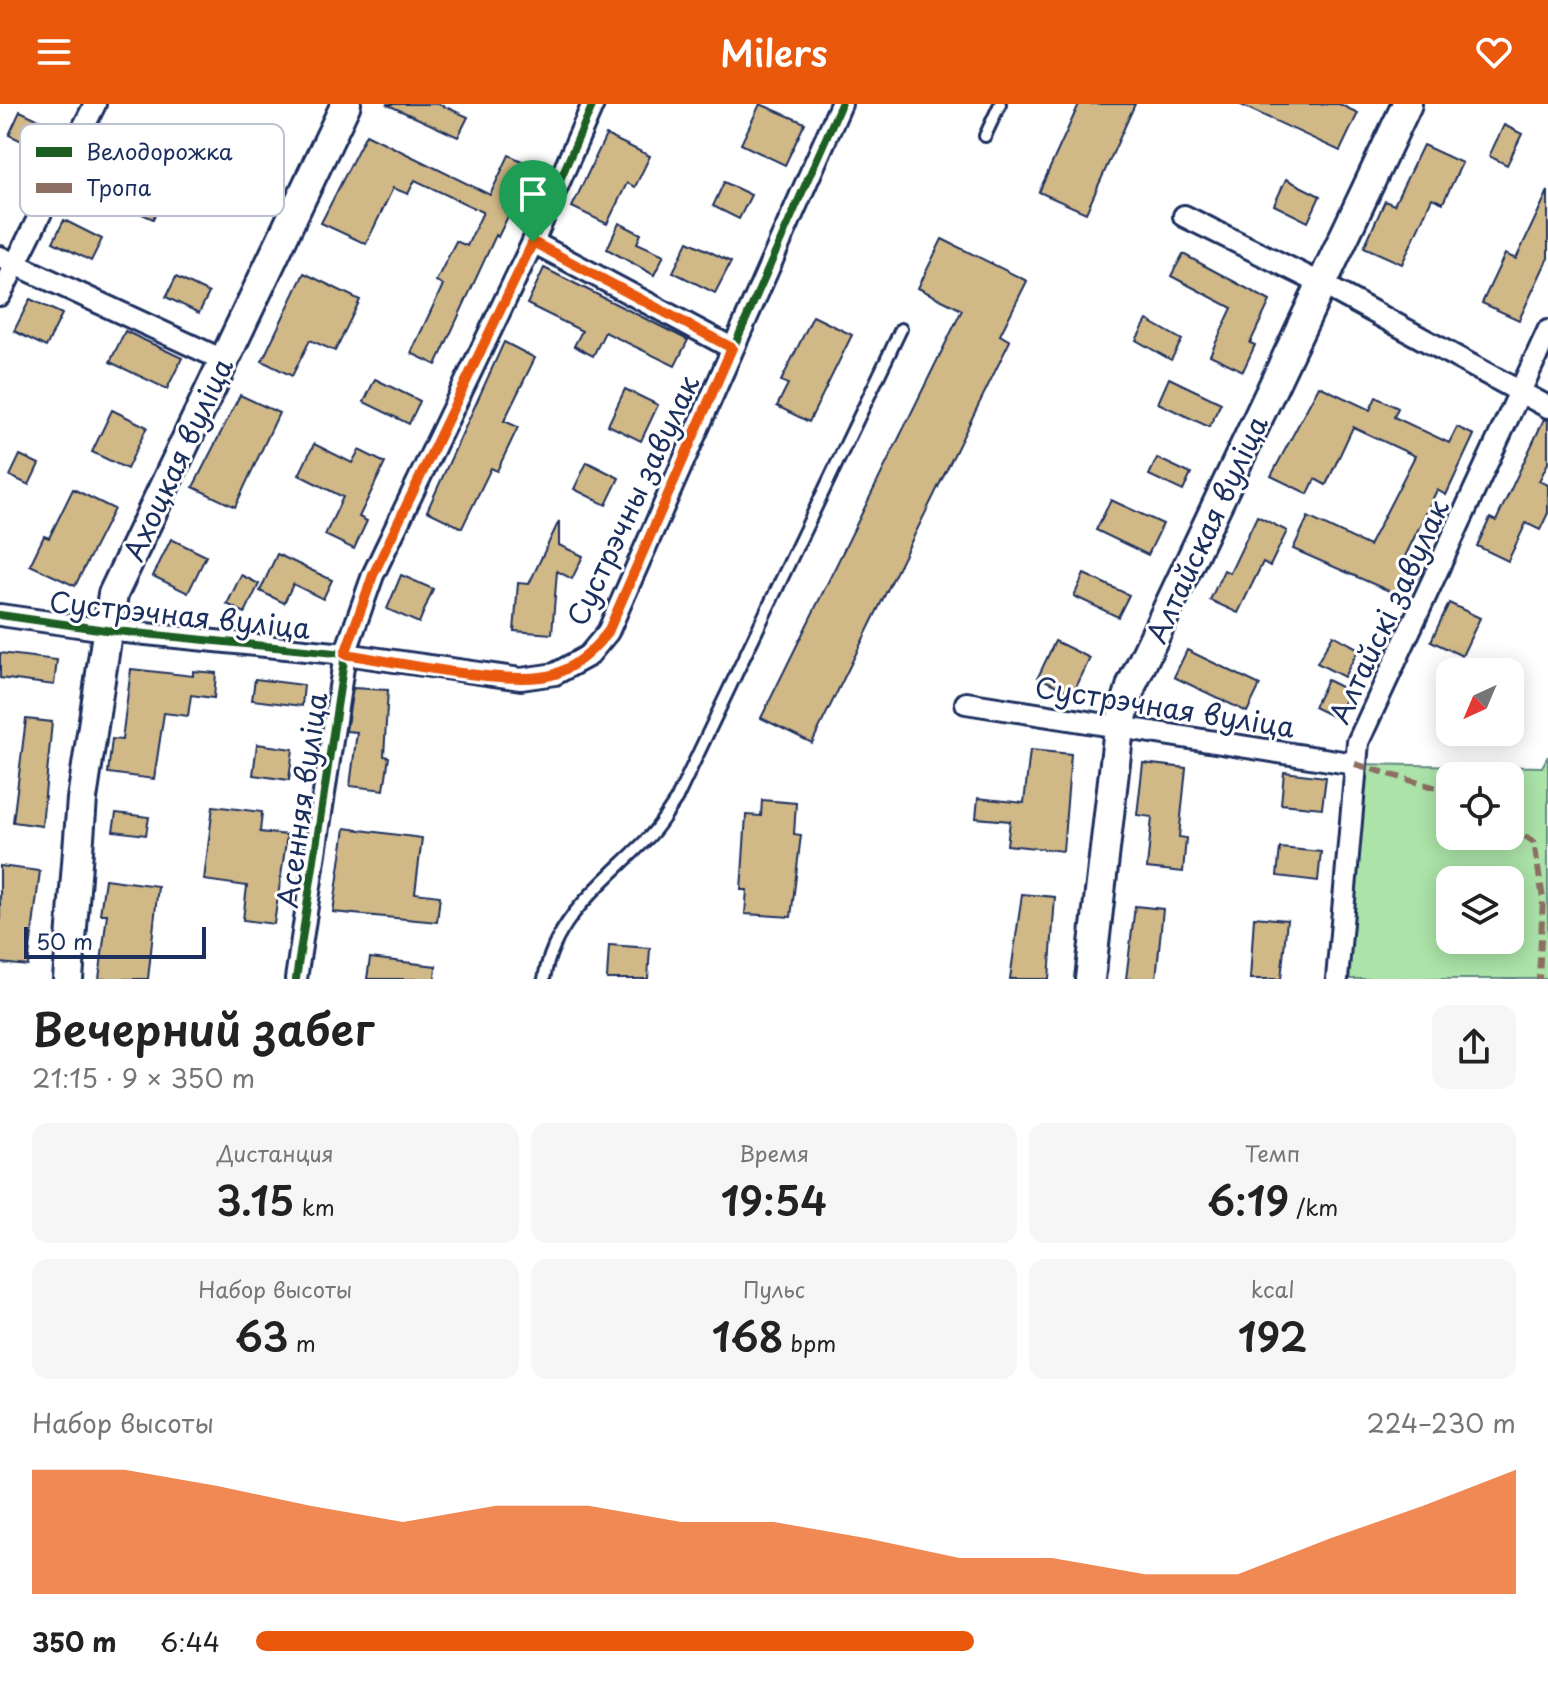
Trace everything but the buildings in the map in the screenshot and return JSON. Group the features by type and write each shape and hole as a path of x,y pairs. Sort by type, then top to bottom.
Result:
{"main road":[{"name":"Ахоцкая вуліца","path":"68,979 82,799 113,594 346,104"},
{"name":"Алтайская вуліца","path":"1090,979 1119,728 1132,684 1407,104"}],"street":[{"path":"84,124 95,104"},
{"name":"Асенняя вуліца","path":"296,979 345,654 373,575 533,242 593,104"},
{"name":"Сустрэчны завулак","path":"588,656 608,632 841,104"},
{"path":"0,295 8,260 33,216"},
{"path":"1184,216 1322,284 1548,407"},
{"path":"533,242 732,348"},
{"path":"8,260 223,360"},
{"name":"Алтайскі завулак","path":"1337,979 1358,742 1548,331"},
{"name":"Сустрэчная вуліца","path":"0,615 106,630 345,654 521,679 555,674 588,656"},
{"name":"Сустрэчная вуліца","path":"966,703 1355,764"}],"lane":[{"path":"985,136 1000,104"},
{"path":"544,979 561,929 593,889 649,838 676,800 901,329"}],"green space":[{"path":"1548,756 1548,979 1336,979 1355,764 1436,765 1436,850 1524,850 1524,767 1542,767"}],"marked path":[{"path":"1355,764 1436,788"},
{"path":"1524,835 1534,842 1543,899 1539,979"}],"cycle path":[{"path":"296,979 345,654 373,575 533,242 593,104"},
{"path":"0,615 106,630 345,654 521,679 555,674 588,656 608,632 841,104"}],"route":[{"path":"533,242 732,348 608,632 588,656 555,674 521,679 345,654 373,575 533,242"}]}
